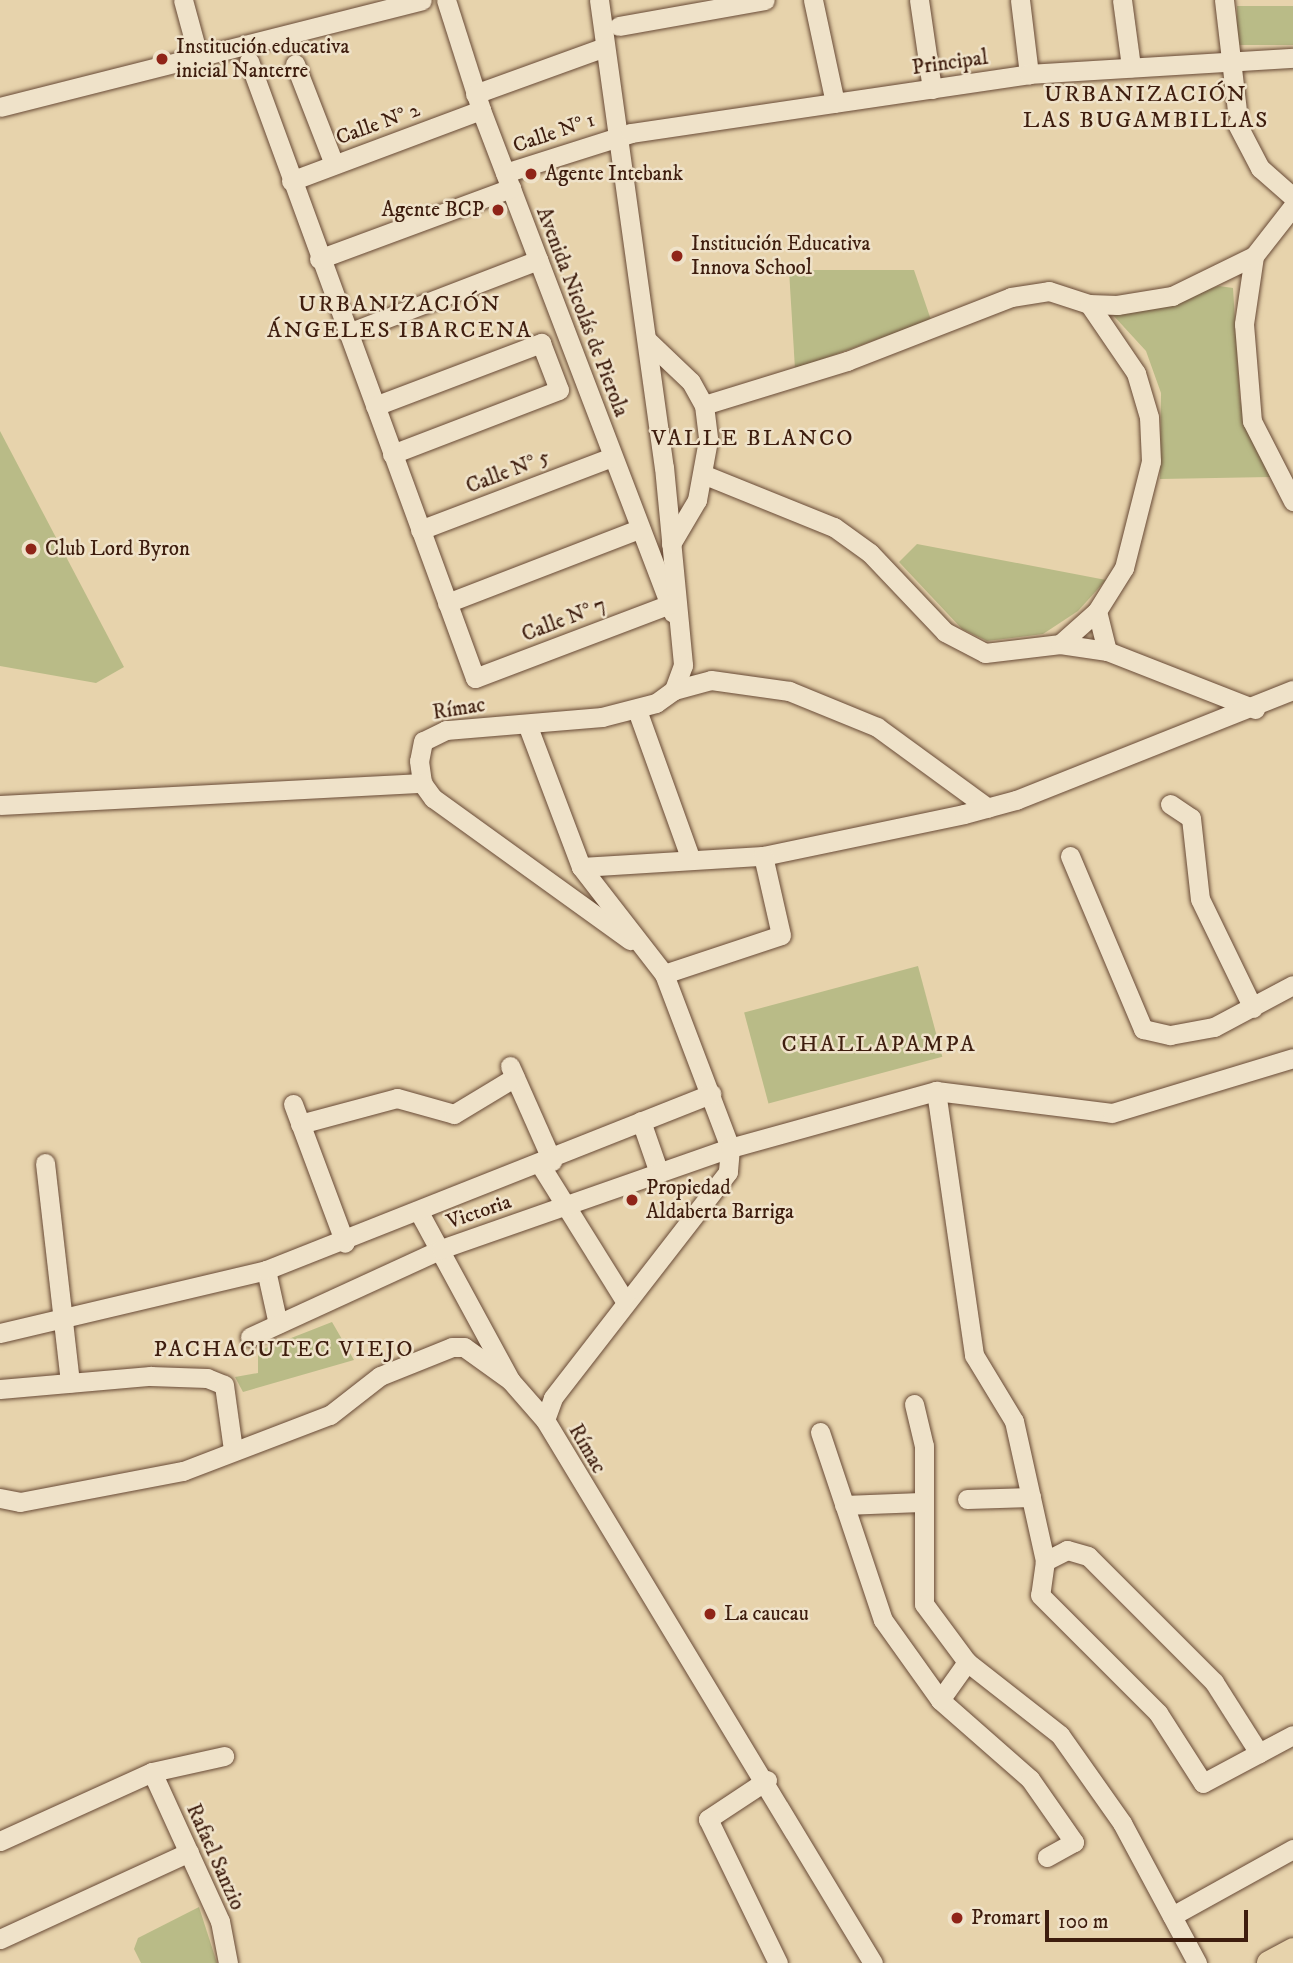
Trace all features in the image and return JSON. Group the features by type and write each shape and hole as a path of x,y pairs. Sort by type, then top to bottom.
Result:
{"main road":[{"path":"1269,1963 1293,1950"}],"street":[{"path":"183,0 199,60"},
{"path":"0,107 199,60 422,0"},
{"name":"Avenida Nicolás de Pierola","path":"446,0 478,102 639,529 683,637"},
{"path":"599,0 648,341 683,637 674,690"},
{"path":"619,26 765,0"},
{"path":"813,0 835,103"},
{"path":"919,0 932,89"},
{"path":"1020,0 1029,74"},
{"path":"1122,0 1131,67"},
{"path":"1224,0 1237,117 1260,168 1293,197"},
{"name":"Calle N° 2","path":"291,181 605,47"},
{"name":"Principal","path":"617,136 1029,74 1293,58"},
{"path":"249,61 319,259 447,603 639,529"},
{"path":"295,64 334,164"},
{"name":"Calle N° 1","path":"319,259 617,136"},
{"path":"704,405 847,361 1011,297 1049,291 1089,304 1172,296 1224,275 1254,256 1293,206"},
{"path":"1254,256 1248,292 1252,421 1293,501"},
{"path":"348,333 538,260"},
{"path":"1224,275 1248,292"},
{"path":"1060,644 1097,611 1130,552 1151,461 1136,373 1089,304"},
{"path":"648,341 691,382 704,405 705,475 671,544"},
{"path":"374,406 541,343 559,390 392,454"},
{"name":"Calle N° 5","path":"420,530 612,457"},
{"path":"705,475 834,527 870,553 945,632 985,653 1060,644 1107,651 1255,709"},
{"name":"Calle N° 7","path":"447,603 475,678 670,604"},
{"path":"1097,611 1107,651"},
{"path":"730,1148 664,974 581,867 527,724 637,710 674,690 711,680 789,691 877,727 988,808"},
{"path":"581,867 763,856 988,808 1255,709 1293,690"},
{"path":"637,710 691,860"},
{"name":"Rímac","path":"422,783 419,761 429,735 527,724"},
{"path":"0,805 422,783 651,955"},
{"path":"1170,804 1191,818 1200,899 1253,1008"},
{"path":"664,974 781,935 763,856"},
{"path":"1070,856 1143,1030 1170,1035 1214,1027 1293,985"},
{"path":"1293,1058 1112,1113 936,1091 974,1355 1014,1421 1045,1561 1041,1595 1158,1713 1203,1783 1293,1735"},
{"path":"300,1124 397,1098 454,1114 512,1072 565,1206 625,1301"},
{"name":"Victoria","path":"250,1337 441,1249 730,1148 936,1091"},
{"path":"0,1333 266,1270 420,1214 711,1094"},
{"path":"292,1104 345,1243"},
{"path":"641,1121 659,1173"},
{"name":"Rímac","path":"730,1148 728,1171 625,1301 553,1398 545,1420 767,1780 873,1963"},
{"path":"45,1163 71,1383"},
{"path":"420,1214 510,1380 545,1420"},
{"path":"266,1270 278,1324"},
{"path":"4,1500 183,1471 330,1415 380,1376 453,1347 464,1348 510,1380"},
{"path":"0,1389 150,1376 217,1381 226,1392 233,1450"},
{"path":"914,1404 924,1446 921,1503 924,1604 967,1661 1060,1735 1122,1823 1197,1963"},
{"path":"820,1432 883,1620 940,1700 1030,1779 1074,1842 1047,1857"},
{"path":"967,1499 1031,1497"},
{"path":"844,1504 921,1503"},
{"path":"1045,1561 1067,1550 1088,1556 1214,1682 1259,1753"},
{"path":"940,1700 967,1661"},
{"path":"0,1841 152,1772 224,1756"},
{"name":"Rafael Sanzio","path":"152,1772 220,1921 228,1963"},
{"path":"767,1780 708,1819 778,1963"},
{"path":"1172,1916 1293,1849"},
{"path":"0,1939 189,1852"}],"green space":[{"path":"1237,6 1293,6 1293,45 1237,45"},
{"path":"789,270 914,270 931,320 795,369"},
{"path":"1219,286 1233,288 1240,401 1270,477 1160,479 1161,393 1146,351 1112,314"},
{"name":"Club Lord Byron","path":"0,431 124,667 96,683 0,666"},
{"path":"917,544 1106,580 1078,611 1043,634 987,641 962,629 899,562"},
{"path":"918,966 942,1057 768,1103 744,1013"},
{"path":"332,1322 354,1360 243,1392 235,1377 258,1373 258,1351"},
{"path":"199,1907 217,1963 141,1963 134,1949 138,1938"}],"place":[{"name":"Institución educativa inicial Nanterre","path":"162,59"},
{"name":"Agente Intebank","path":"531,174"},
{"name":"Agente BCP","path":"498,210"},
{"name":"Institución Educativa Innova School","path":"677,256"},
{"name":"Club Lord Byron","path":"31,549"},
{"name":"Propiedad Aldaberta Barriga","path":"632,1200"},
{"name":"La caucau","path":"710,1614"},
{"name":"Promart","path":"957,1918"}],"district":[{"name":"URBANIZACIÓN LAS BUGAMBILLAS","path":"1146,108"},
{"name":"URBANIZACIÓN ÁNGELES IBARCENA","path":"400,318"},
{"name":"VALLE BLANCO","path":"753,439"},
{"name":"CHALLAPAMPA","path":"879,1045"},
{"name":"PACHACUTEC VIEJO","path":"284,1350"}]}
